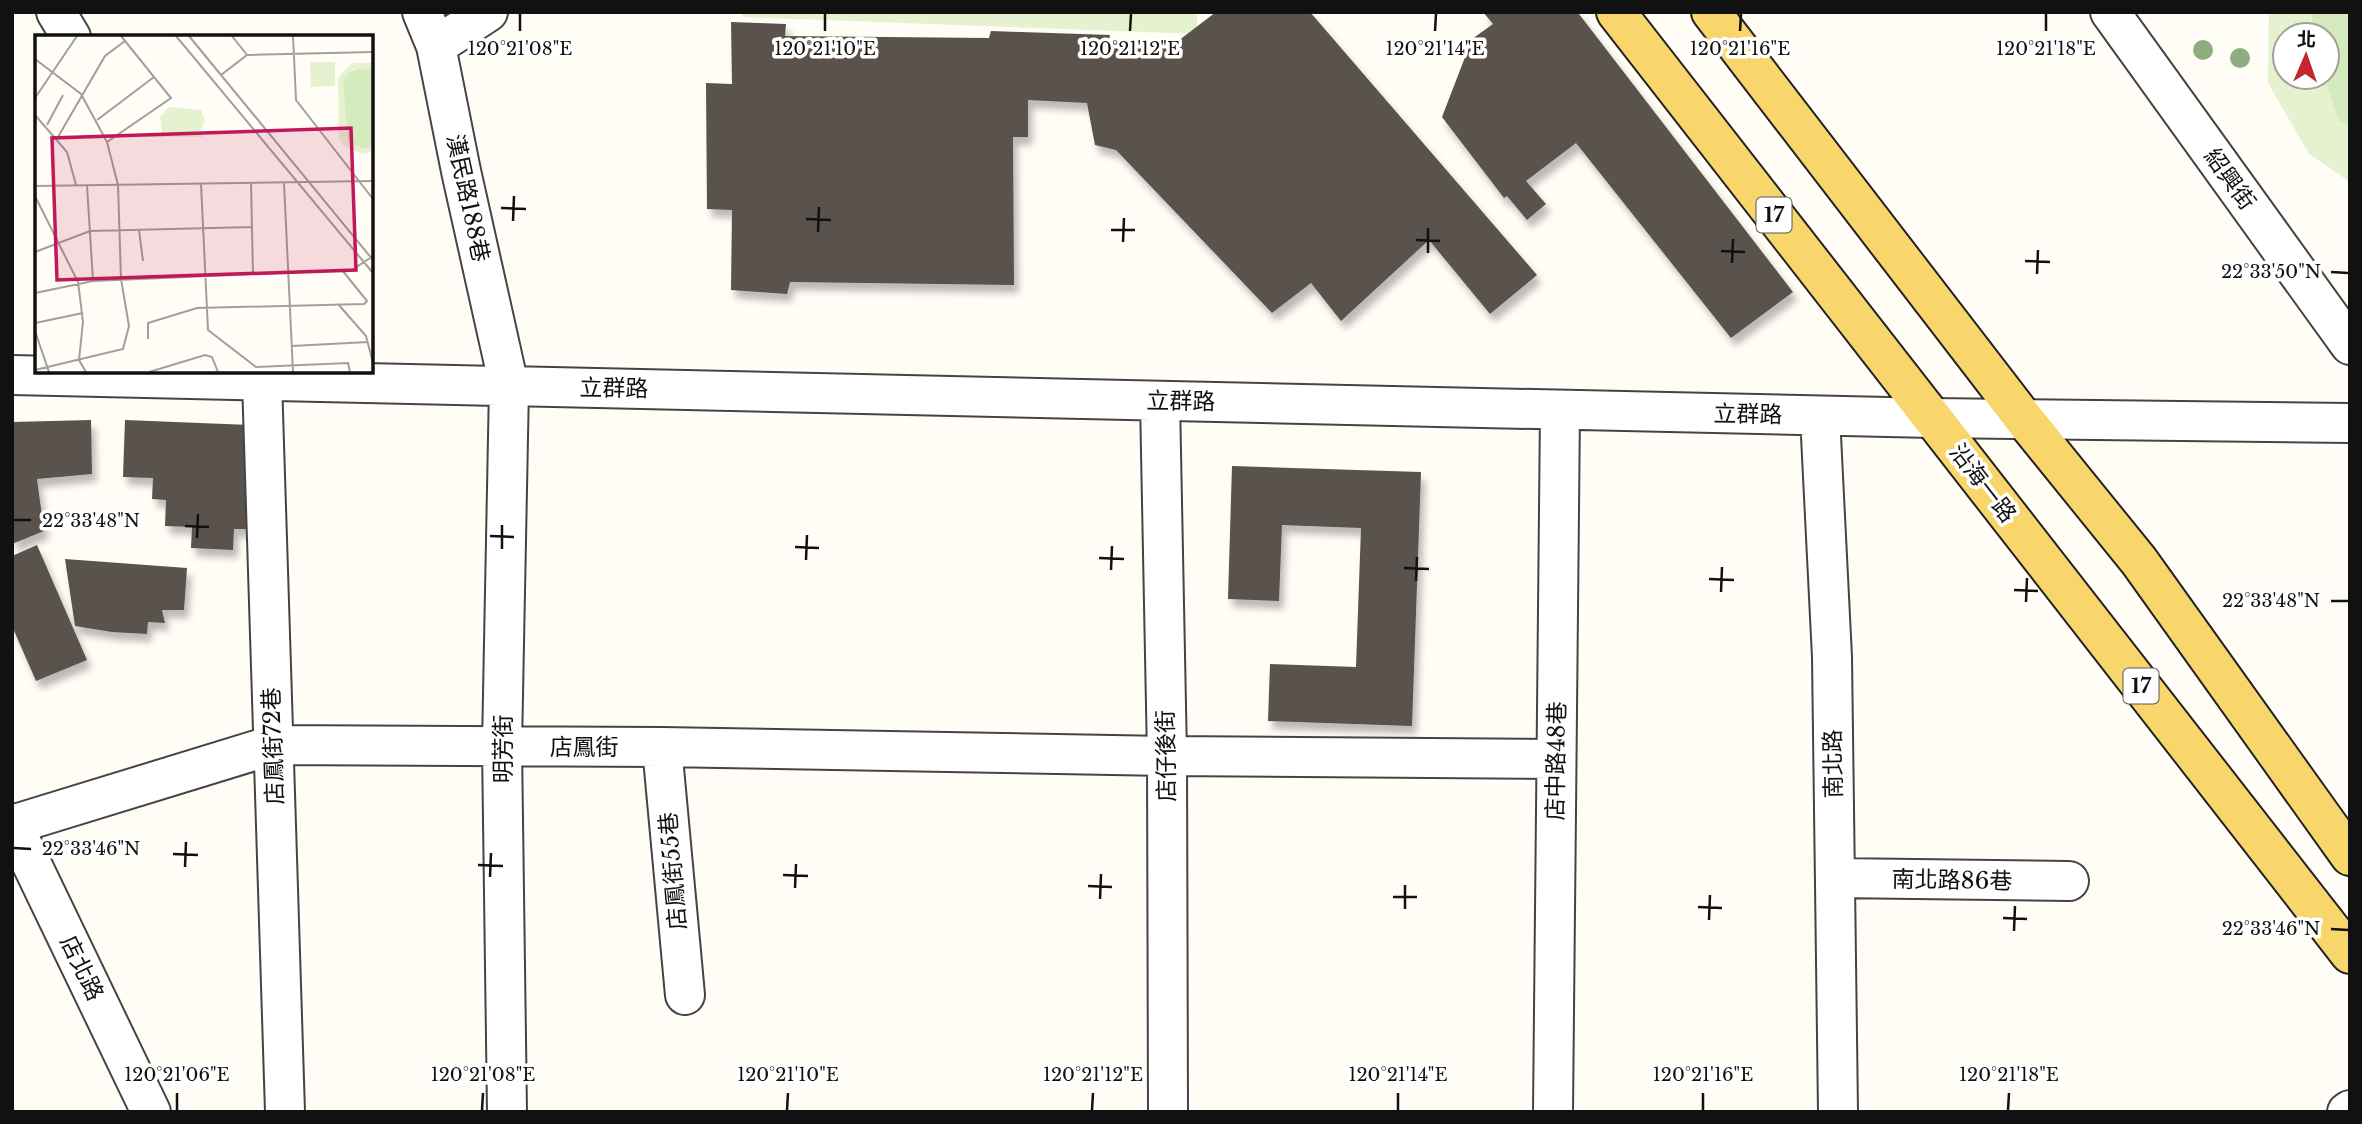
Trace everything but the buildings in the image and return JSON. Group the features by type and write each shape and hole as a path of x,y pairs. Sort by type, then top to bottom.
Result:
{"main road":[{"name":"沿海一路","path":"1616,12 2350,954"},
{"path":"1711,12 2024,419 2139,561 2350,856"}],"street":[{"path":"56,12 70,35"},
{"path":"429,29 488,12"},
{"name":"紹興街","path":"2110,12 2350,345"},
{"name":"漢民路188巷","path":"429,29 509,386"},
{"name":"立群路","path":"12,375 177,375 262,380 1820,416 2350,423"},
{"name":"店鳳街72巷","path":"262,380 285,1112"},
{"name":"明芳街","path":"507,1112 502,747 509,386"},
{"name":"店仔後街","path":"1160,401 1167,756 1168,1112"},
{"name":"店中路48巷","path":"1553,1112 1560,410"},
{"name":"南北路","path":"1820,416 1832,657 1838,1112"},
{"name":"店鳳街","path":"12,824 273,745 662,747 1167,756 1556,759"},
{"name":"店鳳街55巷","path":"662,747 685,995"},
{"name":"店北路","path":"12,824 151,1112"},
{"name":"南北路86巷","path":"1835,878 2069,881"}],"green space":[{"path":"742,12 1197,12 1197,34 743,17"},
{"path":"2269,12 2312,12 2312,21 2271,21 2271,88 2268,83"},
{"path":"2312,12 2350,12 2350,128 2338,120 2329,91 2341,91 2341,21 2312,21"},
{"path":"2273,91 2329,91 2338,120 2350,128 2350,182 2309,154"}]}
